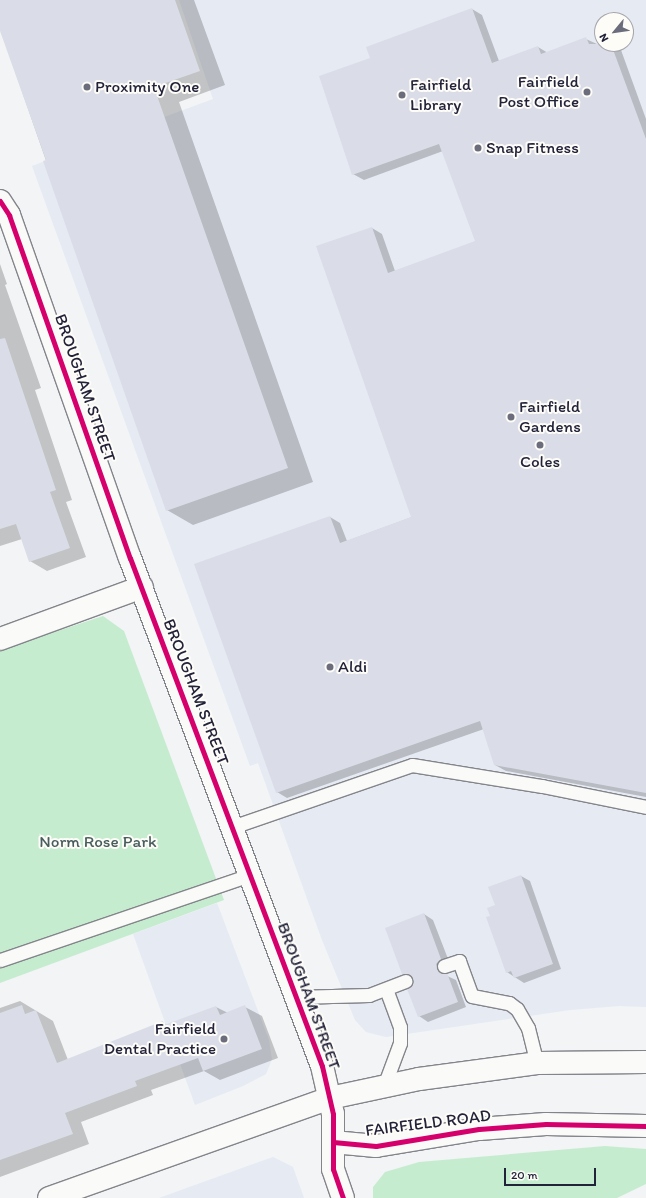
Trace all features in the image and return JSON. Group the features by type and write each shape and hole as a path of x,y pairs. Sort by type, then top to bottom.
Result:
{"street":[{"name":"BROUGHAM STREET","path":"0,201 9,215 142,587 322,1066 330,1098 333,1120 333,1169 343,1198"},
{"path":"0,639 142,587"},
{"path":"49,1198 330,1098 449,1073 537,1063 646,1062"},
{"name":"FAIRFIELD ROAD","path":"333,1142 376,1146 479,1129 546,1124 646,1126"}],"lane":[{"path":"232,827 412,765 542,786 646,807"},
{"path":"0,960 250,875"},
{"path":"444,966 459,961 472,996 509,1003 517,1009 528,1028 537,1063"},
{"path":"295,997 369,995 405,981"},
{"path":"384,1086 400,1042 400,1027 386,989"}],"shaded area":[{"path":"179,0 646,0 646,1007 619,1006 570,1010 386,1037 366,1032 355,1020 322,940 258,763 250,766 32,166 213,99"},
{"path":"217,903 269,1040 272,1059 266,1074 243,1086 195,1105 133,934"},
{"path":"273,1157 293,1167 304,1198 159,1198"}],"green space":[{"name":"Norm Rose Park","path":"103,616 124,631 224,900 0,983 0,650"},
{"path":"605,1146 646,1149 646,1184 617,1198 373,1198 373,1187 385,1172 419,1162"}],"building":[{"path":"0,0 175,0 200,71 154,87 288,468 166,511 43,161 46,160 0,31"},
{"name":"Fairfield Gardens","path":"472,8 492,63 538,46 541,54 586,37 589,44 594,44 594,52 614,52 646,139 646,793 494,765 480,721 276,793 194,564 330,516 340,543 411,517 316,246 372,227 388,273 475,241 439,144 352,175 319,76 370,58 366,47"},
{"path":"5,338 56,490 50,492 70,548 29,562 16,524 0,529 0,339"},
{"path":"521,875 553,964 514,978 511,971 506,973 486,917 490,916 487,908 495,905 488,887"},
{"path":"424,913 441,959 436,964 437,969 442,974 447,973 458,1002 418,1017 407,989 411,986 413,978 410,975 402,974 385,928"},
{"path":"22,1005 25,1014 36,1010 57,1063 163,1021 164,1025 216,1006 220,1015 245,1005 262,1049 203,1071 198,1058 135,1081 137,1086 65,1113 73,1134 0,1160 0,1013"}],"cycle path":[{"path":"0,201 9,215 130,558 322,1066 333,1114 333,1169 343,1198"},
{"path":"333,1142 376,1146 479,1129 546,1124 646,1126"}],"place":[{"name":"Proximity One","path":"87,87"},
{"name":"Fairfield Post Office","path":"587,92"},
{"name":"Fairfield Library","path":"402,95"},
{"name":"Snap Fitness","path":"478,148"},
{"name":"Fairfield Gardens","path":"511,417"},
{"name":"Coles","path":"540,445"},
{"name":"Aldi","path":"330,667"},
{"name":"Fairfield Dental Practice","path":"224,1039"}]}
